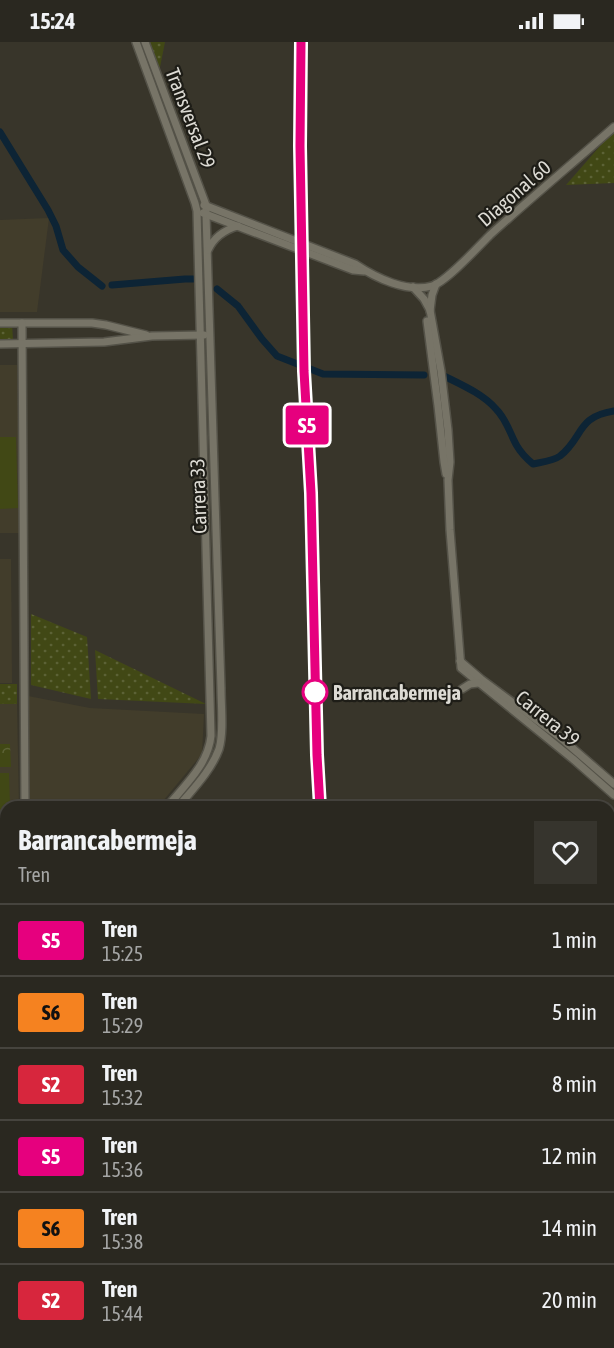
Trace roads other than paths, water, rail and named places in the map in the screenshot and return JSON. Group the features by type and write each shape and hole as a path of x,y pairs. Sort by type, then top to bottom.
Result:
{"main road":[{"name":"Transversal 29","path":"136,42 197,211"},
{"name":"Transversal 29","path":"145,42 206,205 207,214"},
{"name":"Diagonal 60","path":"436,284 614,127"},
{"path":"195,202 355,264 367,272"},
{"path":"197,211 353,270 367,272 413,287 436,284"},
{"name":"Carrera 33","path":"172,801 203,762 210,742 197,211"},
{"name":"Carrera 33","path":"183,801 205,774 216,755 220,742 221,688 207,214"},
{"path":"207,253 216,238 230,228 239,225"},
{"path":"430,313 436,284"},
{"path":"403,285 419,299 426,314 448,480"},
{"path":"413,287 424,299 430,313 448,422 450,530 460,665"},
{"path":"0,323 92,323 152,336"},
{"path":"22,323 26,801"},
{"path":"0,344 104,342 152,336 210,335"},
{"name":"Carrera 39","path":"460,665 478,683 614,795"},
{"name":"Carrera 39","path":"460,665 562,740 614,784"},
{"path":"462,689 470,684 478,683"},
{"path":"210,688 221,688"},
{"path":"210,702 221,703"}],"waterway":[{"path":"0,132 48,210 56,226 63,250 78,267 102,286"},
{"path":"112,285 193,279"},
{"path":"217,289 238,306 277,356 323,374 424,375"},
{"path":"444,376 472,390 491,404 500,413 519,449 533,464 560,456 587,423 593,418 614,411"}],"railway":[{"path":"301,42 300,146 304,371 311,493 320,801"}],"train":[{"name":"S5","path":"301,42 300,146 304,371 311,493 320,801"}],"place":[{"name":"Barrancabermeja","path":"315,692"}]}
